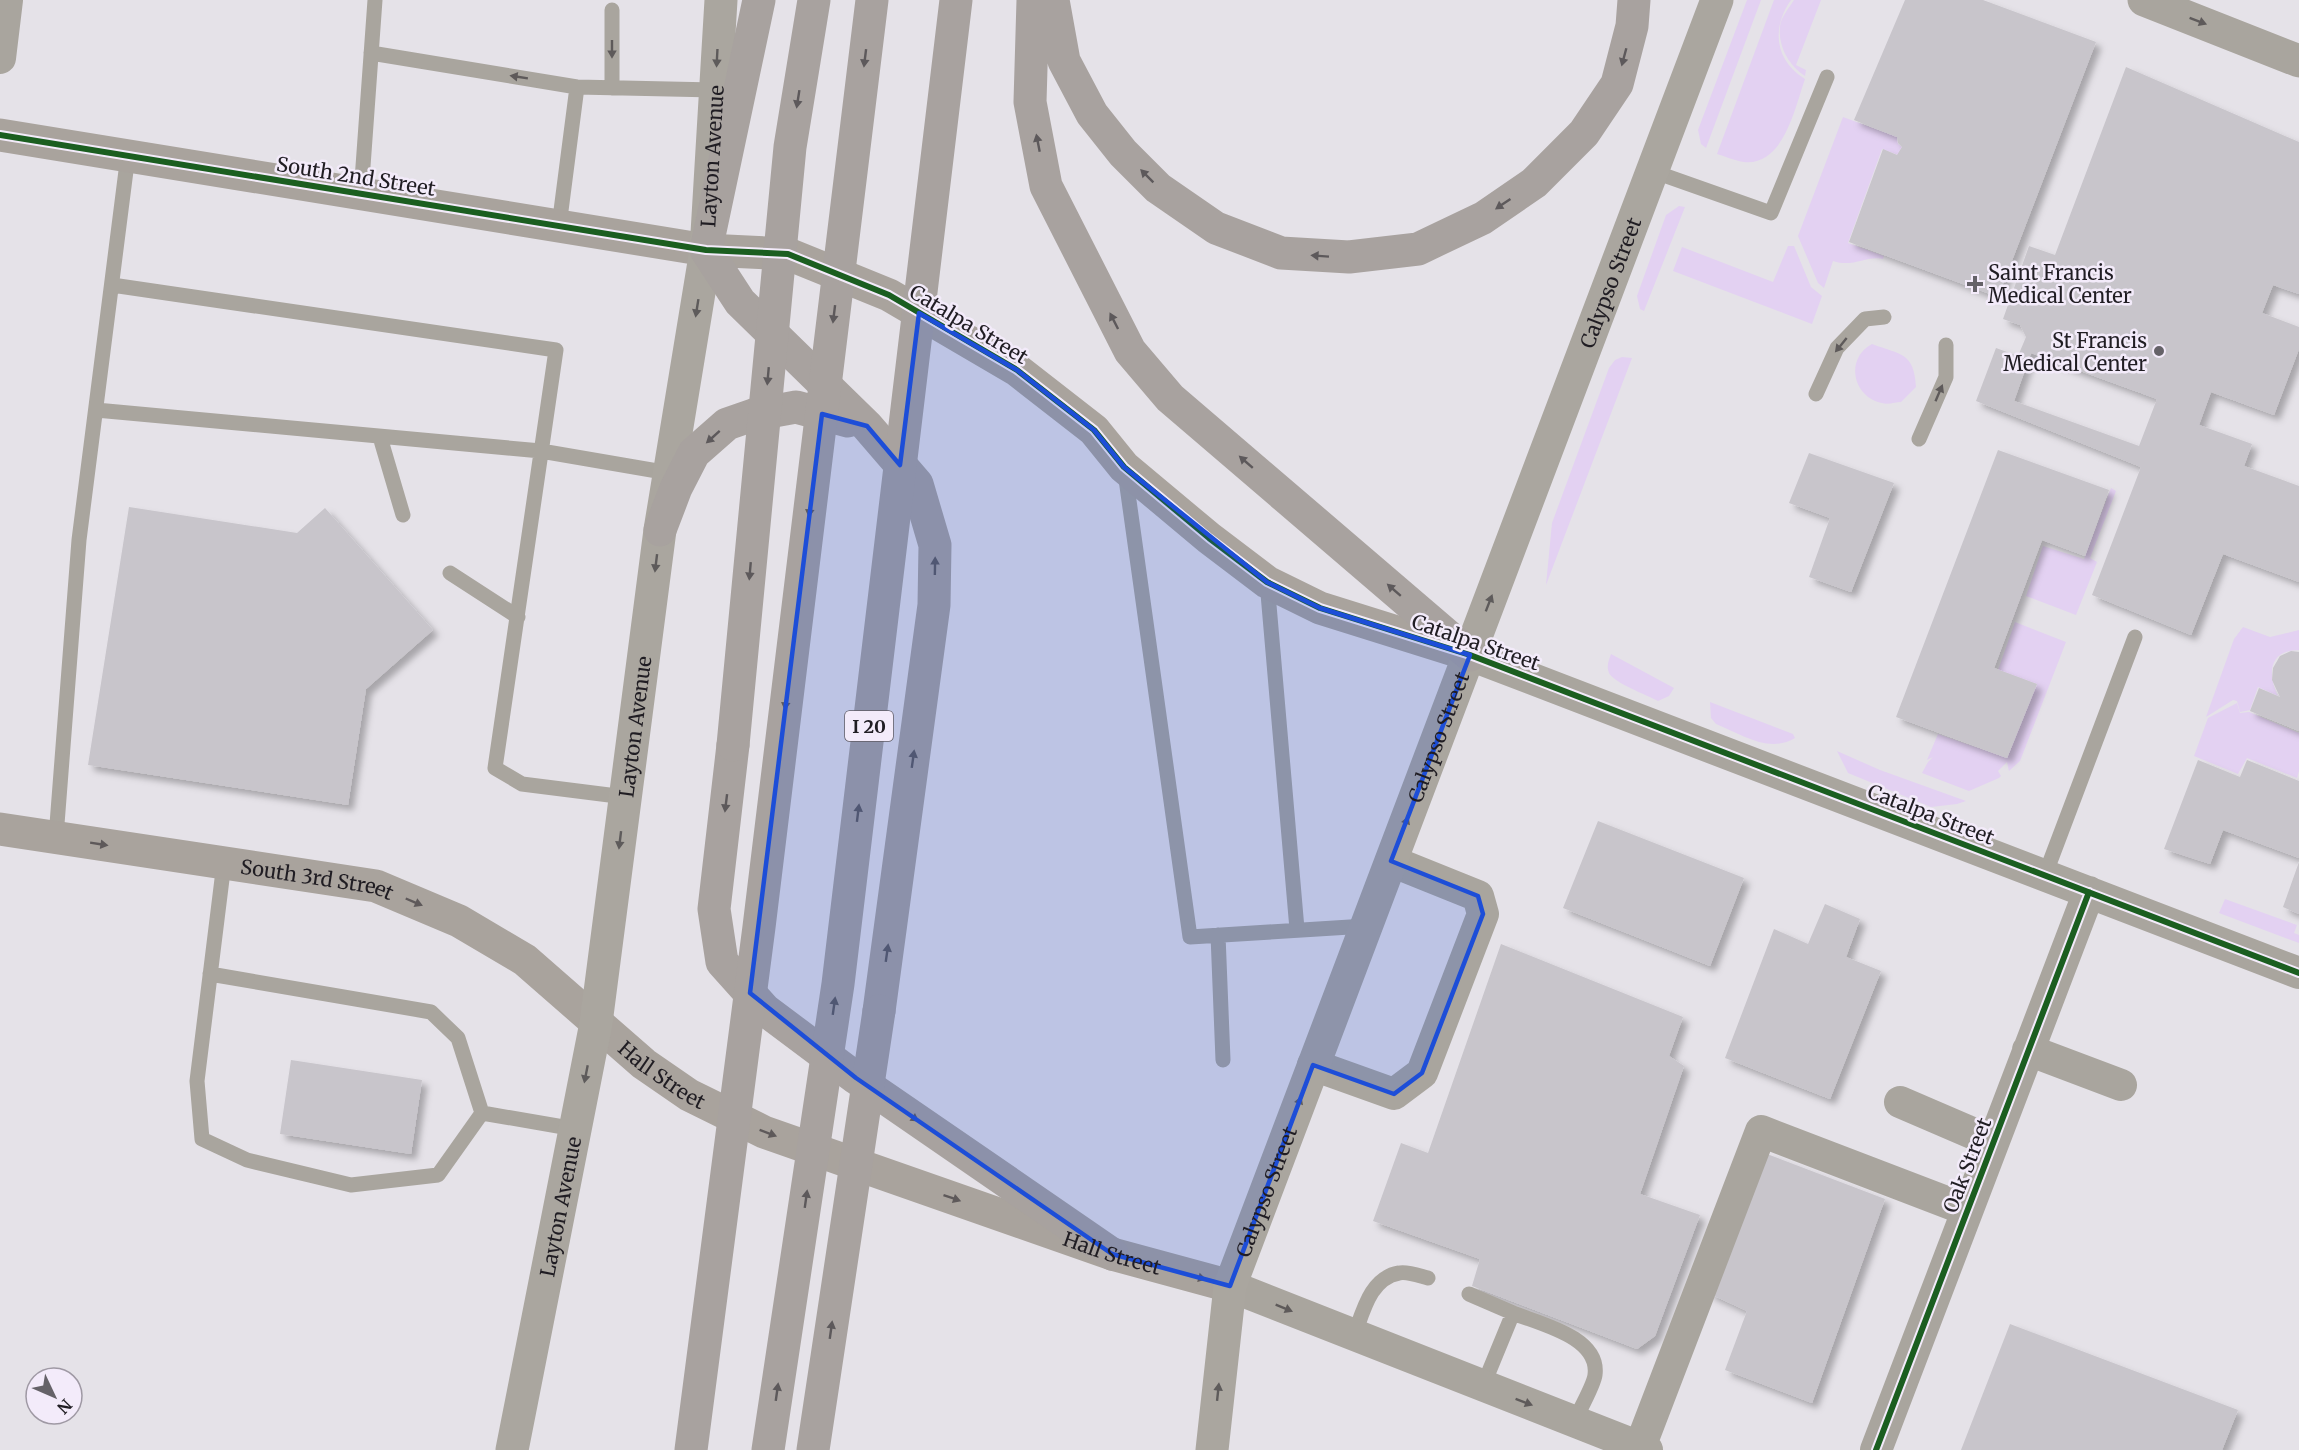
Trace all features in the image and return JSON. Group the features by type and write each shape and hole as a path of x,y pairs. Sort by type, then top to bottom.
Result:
{"highway":[{"path":"759,0 706,250 740,302 867,426 917,484 935,545 934,605 879,1011 813,1450"},
{"path":"814,0 790,147 733,745 714,909 722,962 765,1010 847,1071 1112,1254"},
{"path":"691,1450 759,927 872,0"},
{"name":"I 20","path":"768,1450 838,984 956,0"},
{"path":"1033,0 1030,102 1047,186 1130,351 1170,398 1470,655"},
{"path":"1053,0 1064,61 1092,114 1123,153 1158,188 1216,228 1281,253 1350,257 1418,249 1483,218 1534,183 1584,133 1617,84 1632,26 1634,0"},
{"path":"660,530 676,488 694,453 727,424 753,415 796,407 867,426"}],"main road":[{"name":"Layton Avenue","path":"512,1450 596,1023 660,530 706,250 721,0"},
{"name":"Calypso Street","path":"1212,1450 1230,1286 1717,0"},
{"name":"South 2nd Street","path":"0,135 706,250"},
{"name":"Catalpa Street","path":"706,250 788,254 889,295 1017,370 1094,430 1124,467 1209,538 1267,582 1320,608 1470,655"},
{"name":"South 3rd Street","path":"0,829 376,886 459,921 525,960 596,1023"},
{"name":"Hall Street","path":"596,1023 644,1064 689,1095 764,1132 1112,1254 1230,1286"}],"street":[{"path":"0,58 7,0"},
{"path":"2144,0 2299,61"},
{"name":"Catalpa Street","path":"1470,655 2299,973"},
{"path":"1313,1065 1394,1094 1422,1073 1471,946 1483,914 1478,896 1391,861"},
{"name":"Oak Street","path":"1876,1450 2089,892"},
{"path":"2028,1050 2121,1085"},
{"path":"1900,1102 1993,1142"},
{"path":"1644,1449 1761,1131 1967,1210"},
{"name":"Hall Street","path":"1230,1286 1644,1449"}],"lane":[{"path":"361,194 375,0"},
{"path":"612,10 612,88"},
{"path":"371,53 577,87 715,90"},
{"path":"1652,171 1771,213 1827,77"},
{"path":"559,226 577,87"},
{"path":"56,837 79,540 128,155"},
{"path":"112,285 556,350 495,768 522,784 626,797"},
{"path":"1816,394 1837,348 1865,319 1884,318"},
{"path":"1919,439 1946,377 1946,345"},
{"path":"96,410 542,451 669,473"},
{"path":"380,437 403,515"},
{"path":"1124,467 1190,937 1366,926"},
{"path":"450,573 518,617"},
{"path":"1267,582 1297,929"},
{"path":"2044,875 2135,637"},
{"path":"224,863 197,1081 202,1139 247,1161 351,1185 438,1175 482,1113"},
{"path":"1218,935 1223,1060"},
{"path":"210,974 430,1012 458,1038 482,1113"},
{"path":"482,1113 575,1129"},
{"path":"1354,1336 1370,1293 1383,1280 1401,1272 1428,1278"},
{"path":"1470,1294 1576,1338 1592,1355 1595,1375 1574,1422"},
{"path":"1483,1386 1513,1313"}],"highlighted area":[{"path":"919,313 1017,370 1094,430 1124,467 1267,582 1320,608 1470,655 1391,861 1478,896 1483,914 1422,1073 1394,1094 1313,1065 1230,1286 1112,1254 856,1078 750,993 822,414 867,426 900,465"}],"shaded area":[{"path":"1747,0 1761,0 1706,148 1701,144 1698,130"},
{"path":"1774,0 1791,0 1781,22 1779,43 1787,63 1805,79 1792,119 1778,145 1769,155 1758,161 1744,162 1717,154"},
{"path":"1794,0 1821,0 1796,65 1806,70 1805,76 1790,61 1781,41 1781,23"},
{"path":"1843,117 1897,137 1898,144 1902,147 1898,155 1882,149 1848,243 1884,256 1883,259 1847,263 1833,261 1824,288 1818,283 1798,236"},
{"path":"1679,206 1685,207 1644,311 1640,309 1637,296 1666,215"},
{"path":"1788,246 1794,246 1811,287 1822,296 1812,324 1673,271 1682,247 1773,282"},
{"path":"1872,344 1904,356 1912,367 1916,387 1901,402 1884,404 1864,393 1859,385 1855,367 1863,350"},
{"path":"1622,357 1632,358 1546,585 1552,523 1609,368 1615,360"},
{"path":"2111,488 2116,491 2090,558 2097,562 2076,615 2026,596 2043,546 2084,559"},
{"path":"2015,622 2066,642 2020,761 2009,771 2007,762 1998,771 2001,776 1999,778 1969,791 1922,773 1933,757 1927,760 1938,734 2007,758 2037,684 1998,670"},
{"path":"2243,627 2270,637 2299,630 2299,650 2282,654 2273,665 2272,680 2278,696 2258,687 2250,710 2240,712 2237,701 2233,700 2206,717 2234,639"},
{"path":"1611,654 1674,688 1669,696 1658,701 1617,681 1608,670"},
{"path":"1710,702 1793,734 1795,738 1775,744 1745,737 1716,724 1711,718"},
{"path":"2237,703 2240,713 2249,712 2299,733 2297,778 2247,758 2238,774 2194,756 2208,718"},
{"path":"1837,751 1880,770 1966,801 1931,807 1848,773"},
{"path":"2225,899 2297,925 2294,933 2299,935 2299,943 2219,913"}],"building":[{"path":"1905,0 1983,0 2096,42 1998,297 1849,242 1883,149 1897,155 1902,147 1897,137 1854,120"},
{"name":"St Francis Medical Center","path":"2126,67 2299,142 2299,294 2273,285 2262,313 2299,327 2299,349 2274,415 2211,392 2199,425 2252,444 2244,466 2299,486 2299,582 2223,554 2191,635 2092,595 2141,467 1976,401 1996,348 2018,356 2026,337 2020,325 2003,319 2029,246 2055,255","holes":["2031,353 2157,399 2139,446 2014,401"]},
{"path":"1998,450 2109,490 2085,556 2042,540 1994,668 2037,684 2007,758 1896,717"},
{"path":"1809,453 1894,483 1851,592 1809,577 1830,518 1789,503"},
{"path":"129,507 297,533 325,508 433,630 366,689 348,805 88,765"},
{"path":"2291,651 2299,652 2299,731 2250,711 2259,688 2280,697 2272,680 2273,668 2280,656"},
{"path":"2198,760 2240,777 2247,760 2299,781 2299,858 2223,830 2210,864 2164,849"},
{"path":"1598,821 1744,878 1710,966 1563,908"},
{"path":"2299,862 2299,914 2283,907"},
{"path":"1825,904 1860,919 1846,957 1881,971 1830,1099 1725,1058 1774,929 1808,944"},
{"path":"1501,944 1683,1017 1669,1056 1684,1066 1640,1194 1700,1215 1655,1336 1637,1349 1472,1286 1480,1259 1373,1221 1401,1143 1428,1153"},
{"path":"291,1060 422,1080 411,1154 280,1134"},
{"path":"1767,1154 1885,1199 1812,1403 1725,1370 1747,1311 1708,1293"},
{"path":"2010,1324 2238,1410 2222,1450 1961,1450"}],"cycle path":[{"path":"0,135 706,250 788,254 889,295 1017,370 1094,430 1124,467 1209,538 1267,582 1320,608 1470,655 2299,973"},
{"path":"1876,1450 2089,892"}],"place":[{"name":"Saint Francis Medical Center","path":"1975,284"},
{"name":"St Francis Medical Center","path":"2159,351"}]}
